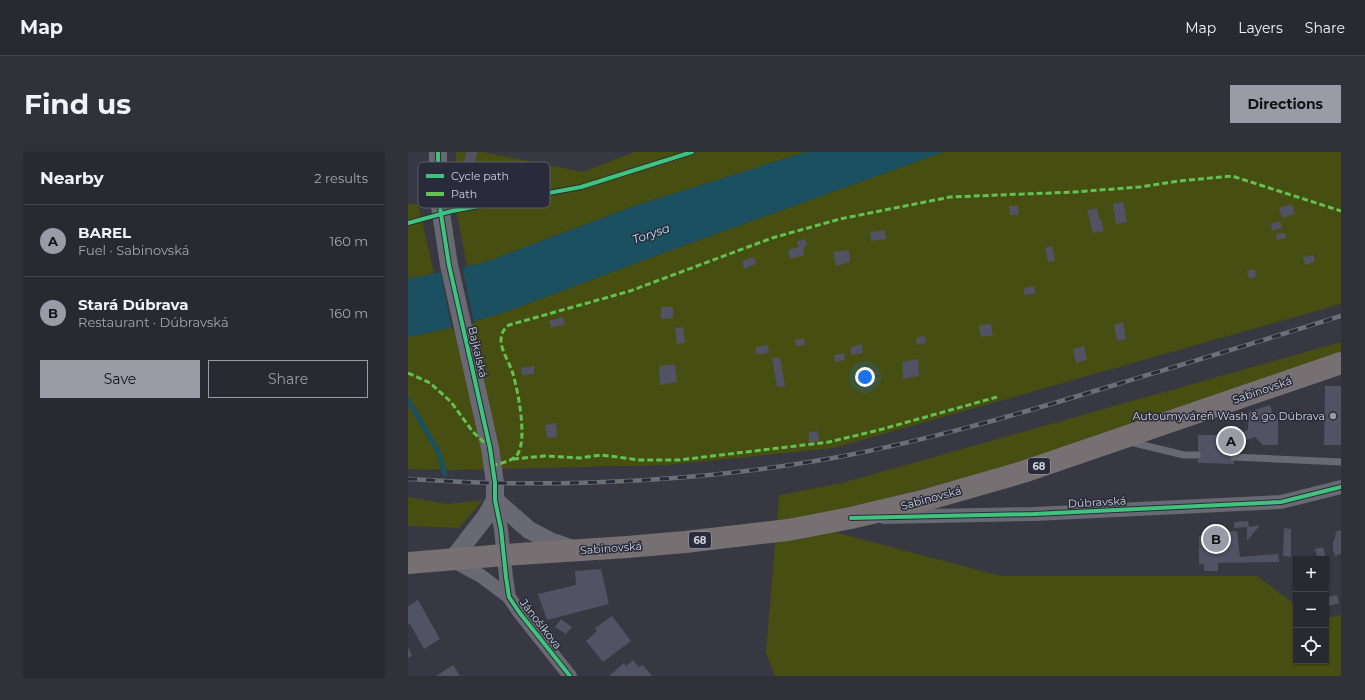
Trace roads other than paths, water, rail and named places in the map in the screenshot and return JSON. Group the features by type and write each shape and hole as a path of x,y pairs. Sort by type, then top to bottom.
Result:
{"main road":[{"name":"Sabinovská","path":"408,563 685,542 788,530 851,518 988,483 1337,365"}],"street":[{"name":"Bajkalská","path":"440,208 449,265 490,448 495,483 495,500 501,529 504,555"},
{"name":"Dúbravská","path":"851,518 1034,514 1281,502 1341,487"},
{"path":"509,597 481,576 452,560 486,516 495,500 528,530 550,541 578,550"},
{"name":"Jánošíkova","path":"504,555 509,597 519,612 570,676"}],"lane":[{"path":"1116,439 1184,455 1198,455"},
{"path":"1234,457 1341,462"}],"water":[{"name":"Torysa","path":"806,152 943,152 652,257 508,311 459,326 408,337 408,279 483,263 637,205"}],"waterway":[{"path":"408,400 438,451 445,474"}],"railway":[{"path":"408,479 472,483 579,483 664,479 749,471 833,458 906,443 1014,415 1341,316"}],"place":[{"name":"Autoumyváreň Wash & go Dúbrava","path":"1333,416"},
{"name":"BAREL","path":"1231,441"},
{"name":"Stará Dúbrava","path":"1216,539"}]}
